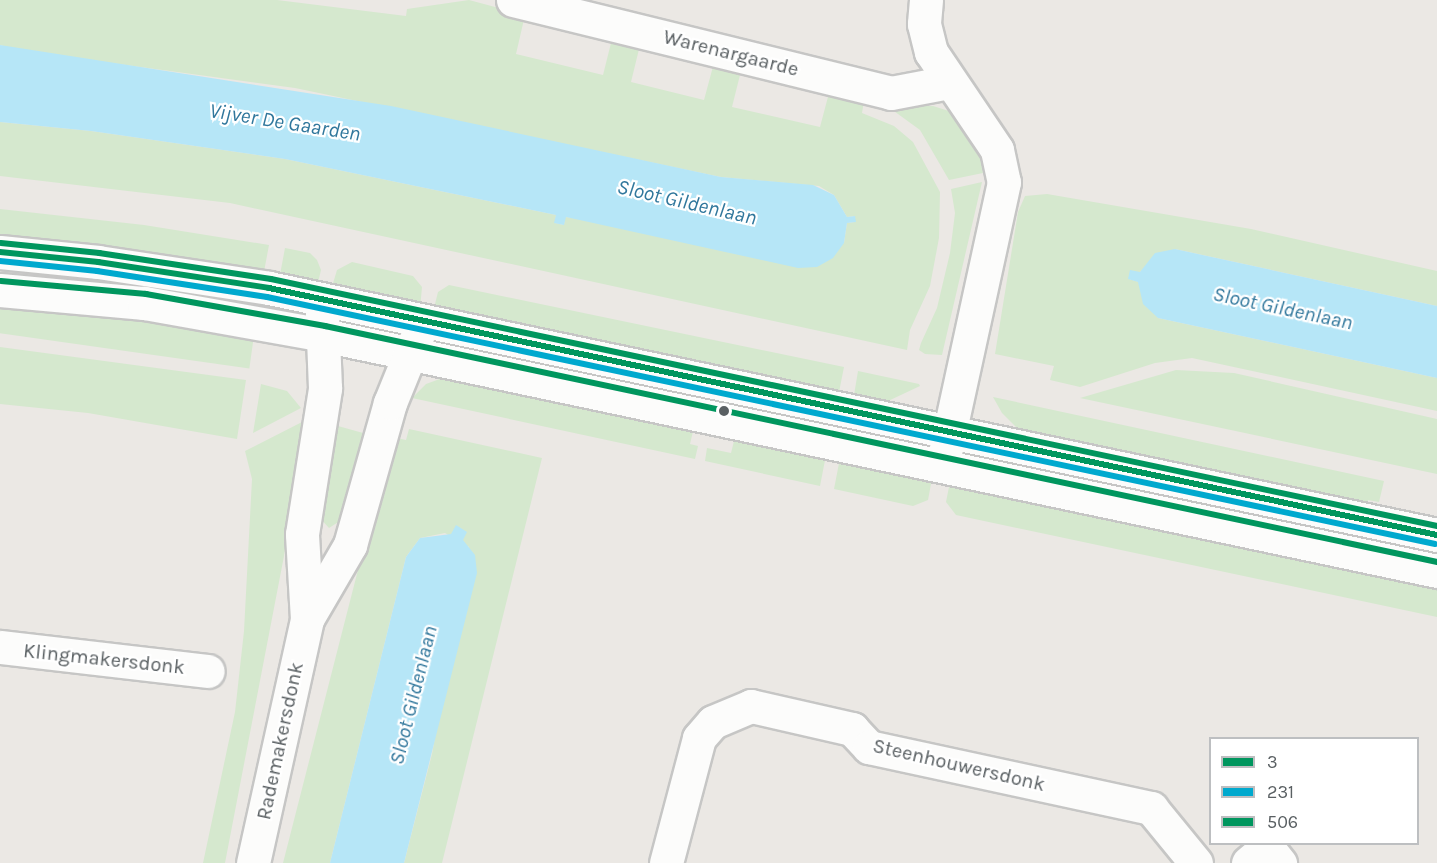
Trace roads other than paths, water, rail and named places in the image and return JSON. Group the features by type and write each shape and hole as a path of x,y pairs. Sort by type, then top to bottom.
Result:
{"street":[{"name":"Warenargaarde","path":"513,0 891,93 950,82"},
{"path":"926,0 927,42 950,82 997,150 1004,182 943,466"},
{"path":"0,252 203,276 321,299 1437,535"},
{"path":"0,290 144,303 323,335 1437,571"},
{"name":"Rademakersdonk","path":"253,863 307,619 302,534 325,388 321,299"},
{"name":"Rademakersdonk","path":"307,619 350,544 390,403 424,320"},
{"name":"Klingmakersdonk","path":"0,647 208,671"},
{"name":"Steenhouwersdonk","path":"666,863 699,738 713,722 751,706 852,729 869,747 1151,808 1196,863"},
{"path":"1248,863 1267,848 1280,863"}],"water":[{"path":"0,45 391,106 721,177 813,185 834,195 847,217 855,216 856,222 847,223 844,243 833,258 817,267 798,268 566,217 564,225 554,223 556,215 285,159 91,131 0,122"},
{"name":"Sloot Gildenlaan","path":"1175,249 1437,306 1437,378 1158,318 1143,304 1138,282 1128,279 1130,270 1140,272 1155,253"},
{"name":"Sloot Gildenlaan","path":"456,525 467,532 463,540 475,555 477,573 404,863 330,863 406,557 420,538 451,534"}],"water label":[{"name":"Vijver De Gaarden","path":"285,122"}]}
